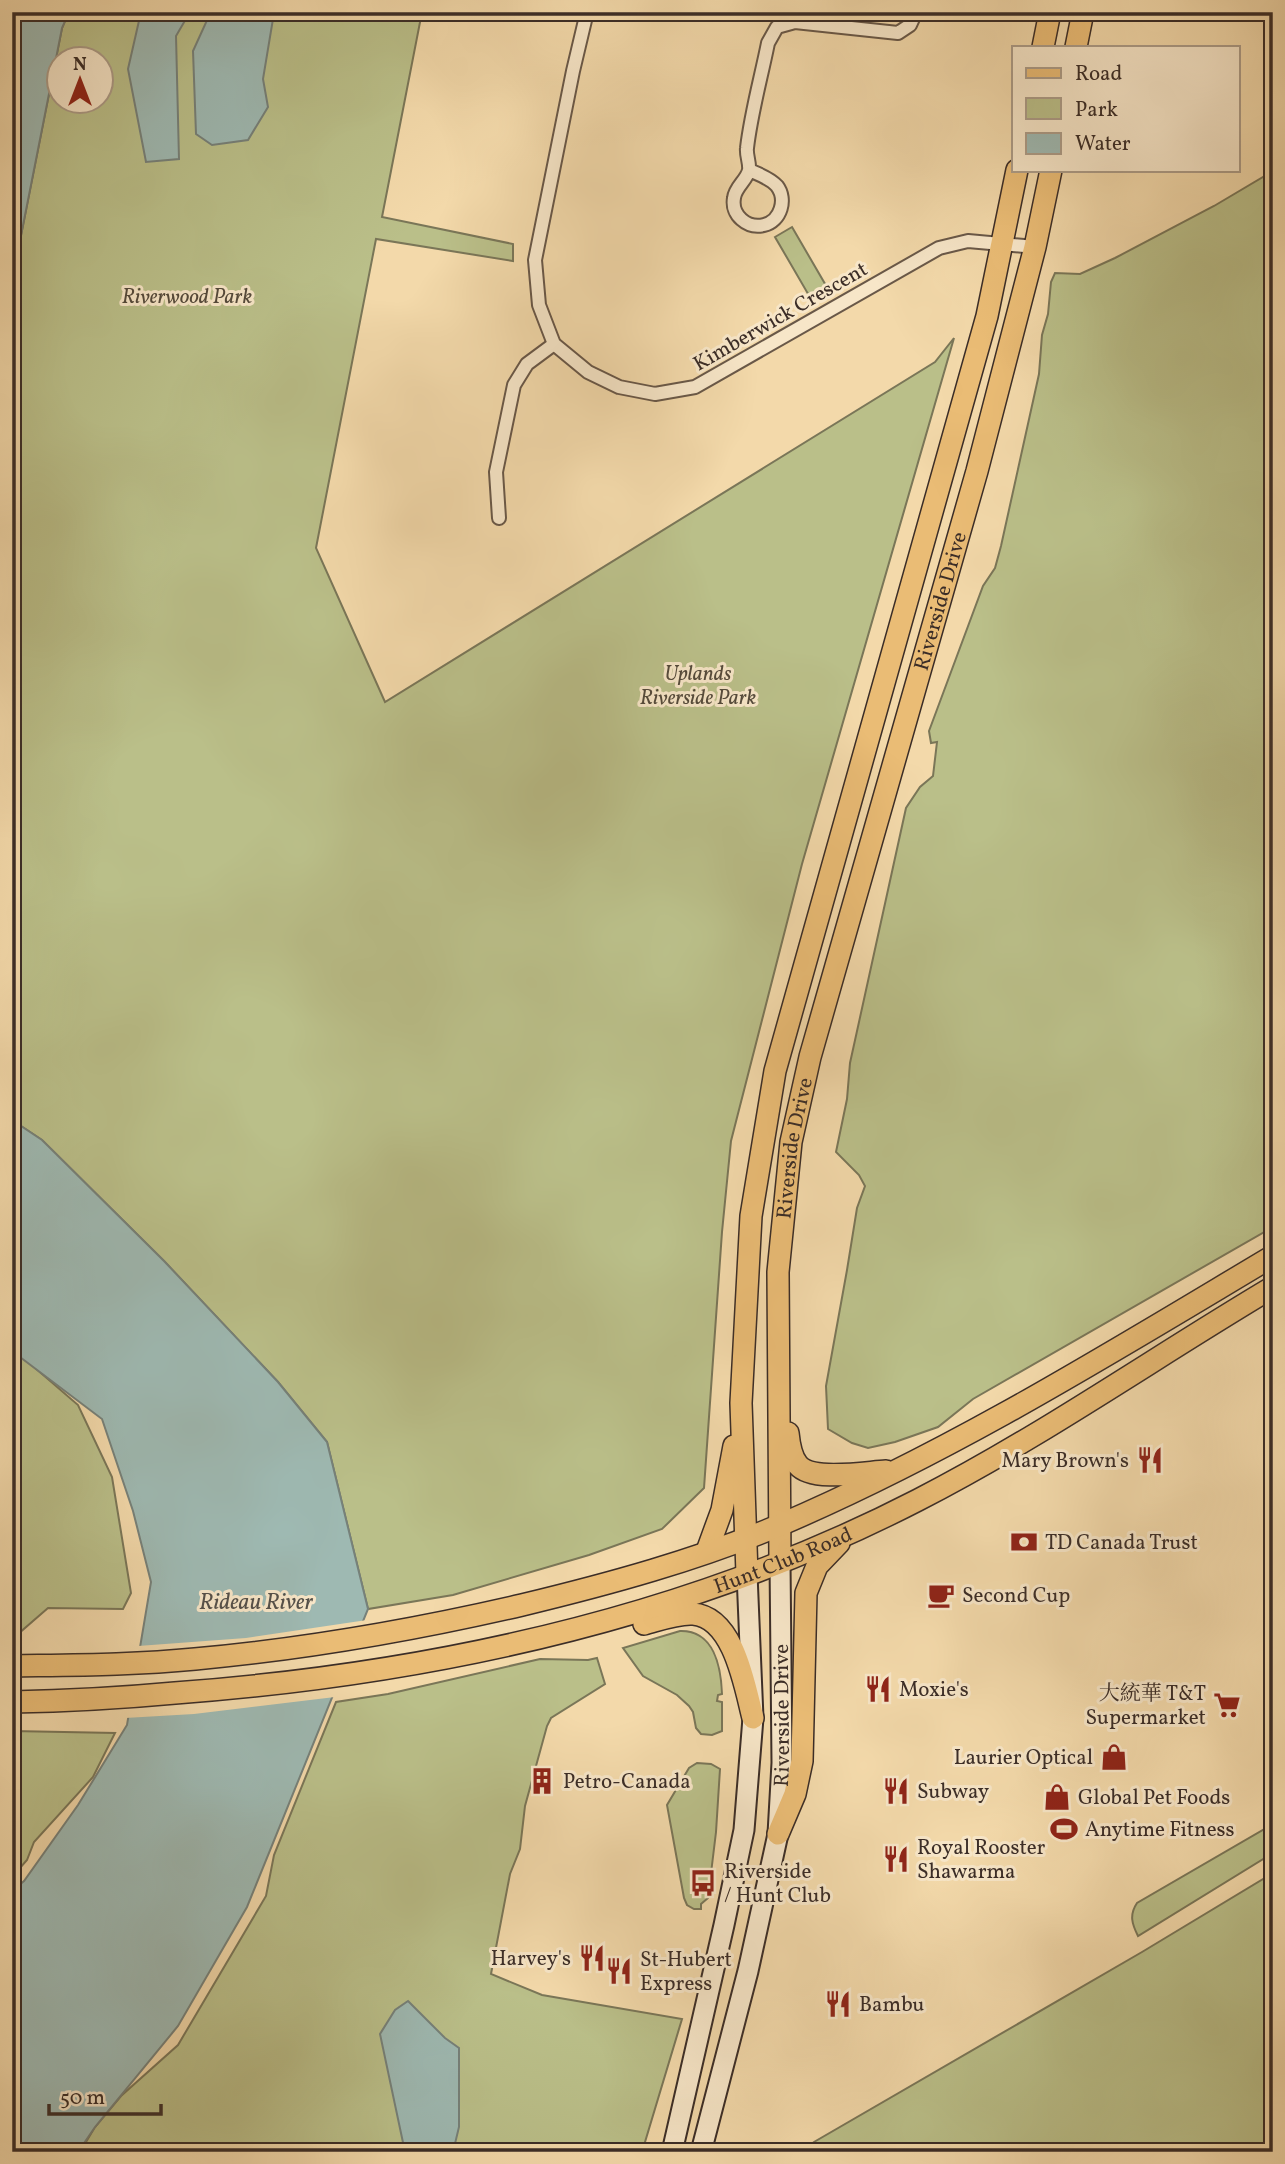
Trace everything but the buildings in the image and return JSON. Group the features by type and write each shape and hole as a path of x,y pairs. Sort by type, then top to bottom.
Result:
{"main road":[{"path":"1043,46 1050,12"},
{"path":"1076,46 1083,12"},
{"name":"Riverside Drive","path":"673,2152 744,1830 753,1718 741,1403 751,1216 775,1071 987,316 1017,172"},
{"name":"Riverside Drive","path":"701,2152 755,1940 778,1834 782,1763 778,1272 791,1142 810,1057 973,484 1035,247 1051,172"},
{"name":"Hunt Club Road","path":"12,1666 102,1665 194,1659 361,1637 496,1611 635,1576 780,1525 899,1470 1033,1399 1273,1256"},
{"name":"Hunt Club Road","path":"12,1702 112,1699 237,1688 359,1673 506,1644 687,1596 848,1534 919,1499 1025,1440 1273,1287"},
{"path":"1197,1302 1211,1324"},
{"path":"780,1387 794,1460 803,1470 826,1475 899,1470"},
{"path":"707,1551 722,1510 741,1403"},
{"path":"778,1834 795,1794 802,1761 806,1592 817,1566 848,1534"},
{"path":"593,1623 626,1626 687,1614 706,1619 721,1630 735,1653 753,1718"},
{"path":"722,1933 755,1940"}],"street":[{"name":"Kimberwick Crescent","path":"587,12 535,260 539,305 554,344 587,372 619,387 655,394 695,387 939,248 968,241 1035,247"},
{"path":"749,170 777,186 781,194 778,216 764,225 753,226 745,223 734,210 734,196 749,170 746,152 768,43 777,27 795,22 898,33 910,25 916,12"},
{"path":"499,519 496,472 514,385 527,364 554,344"}],"green space":[{"path":"69,12 422,12 382,217 513,244 513,261 376,239 316,548 385,702 935,362 954,338 802,864 731,1141 704,1488 662,1529 589,1555 453,1595 368,1609 327,1442 278,1382 164,1261 42,1140 12,1120 12,281 46,109 46,116 116,116 116,46 58,46"},
{"path":"1273,171 1273,1227 973,1399 938,1427 868,1448 852,1443 828,1429 826,1386 857,1208 865,1186 859,1175 836,1152 847,1099 850,1063 906,808 920,787 933,776 937,742 931,743 929,731 983,586 995,568 1001,546 1039,374 1051,282 1055,273 1080,274 1115,258 1214,206"},
{"path":"792,227 828,289 811,299 775,237"},
{"path":"12,1348 78,1405 112,1477 131,1593 123,1609 48,1608 18,1634 12,1632"},
{"path":"680,1631 692,1632 701,1637 708,1643 717,1662 722,1694 718,1695 717,1701 722,1702 722,1731 712,1735 701,1734 696,1728 689,1706 677,1695 643,1676 623,1648"},
{"path":"597,1658 605,1684 551,1718 547,1726 525,1806 520,1849 510,1874 491,1974 542,1995 682,2019 642,2152 80,2152 95,2127 121,2096 178,2045 266,1896 274,1855 336,1702 388,1694 540,1659"},
{"path":"12,1731 115,1733 93,1777 34,1842 27,1860 12,1877"},
{"path":"697,1763 711,1764 720,1769 708,1898 701,1904 701,1909 687,1905 684,1898 667,1805 689,1768"},
{"path":"1273,1824 1273,1853 1138,1936 1132,1919 1137,1903"},
{"path":"1273,1873 1273,2152 801,2152 814,2142"}],"water":[{"path":"12,12 69,12 58,46 46,46 46,109 12,281"},
{"path":"141,12 190,12 176,36 179,159 146,162 128,69"},
{"path":"227,12 265,12 273,19 263,79 268,107 248,140 212,145 196,134 193,51 208,18"},
{"name":"Rideau River","path":"12,1120 42,1140 164,1261 278,1382 327,1442 368,1609 247,1907 178,2026 95,2127 78,2152 12,2152 12,1891 24,1881 78,1805 127,1725 151,1582 133,1511 102,1419 12,1351"},
{"path":"408,2001 445,2038 459,2048 459,2127 453,2152 405,2152 380,2034 395,2010"}],"pier":[{"path":"367,1620 335,1697 194,1714 125,1718 138,1646 246,1638"}],"place":[{"name":"Mary Brown's","path":"1150,1460"},
{"name":"TD Canada Trust","path":"1024,1542"},
{"name":"Second Cup","path":"941,1595"},
{"name":"Moxie's","path":"878,1689"},
{"name":"大統華 T&T Supermarket","path":"1227,1705"},
{"name":"Laurier Optical","path":"1114,1757"},
{"name":"Petro-Canada","path":"542,1781"},
{"name":"Subway","path":"896,1791"},
{"name":"Global Pet Foods","path":"1057,1797"},
{"name":"Anytime Fitness","path":"1064,1829"},
{"name":"Royal Rooster Shawarma","path":"896,1859"},
{"name":"Riverside / Hunt Club","path":"703,1883"},
{"name":"Harvey's","path":"592,1958"},
{"name":"St-Hubert Express","path":"619,1971"},
{"name":"Bambu","path":"838,2004"}],"park label":[{"name":"Riverwood Park","path":"187,296"},
{"name":"Uplands Riverside Park","path":"698,685"}]}
